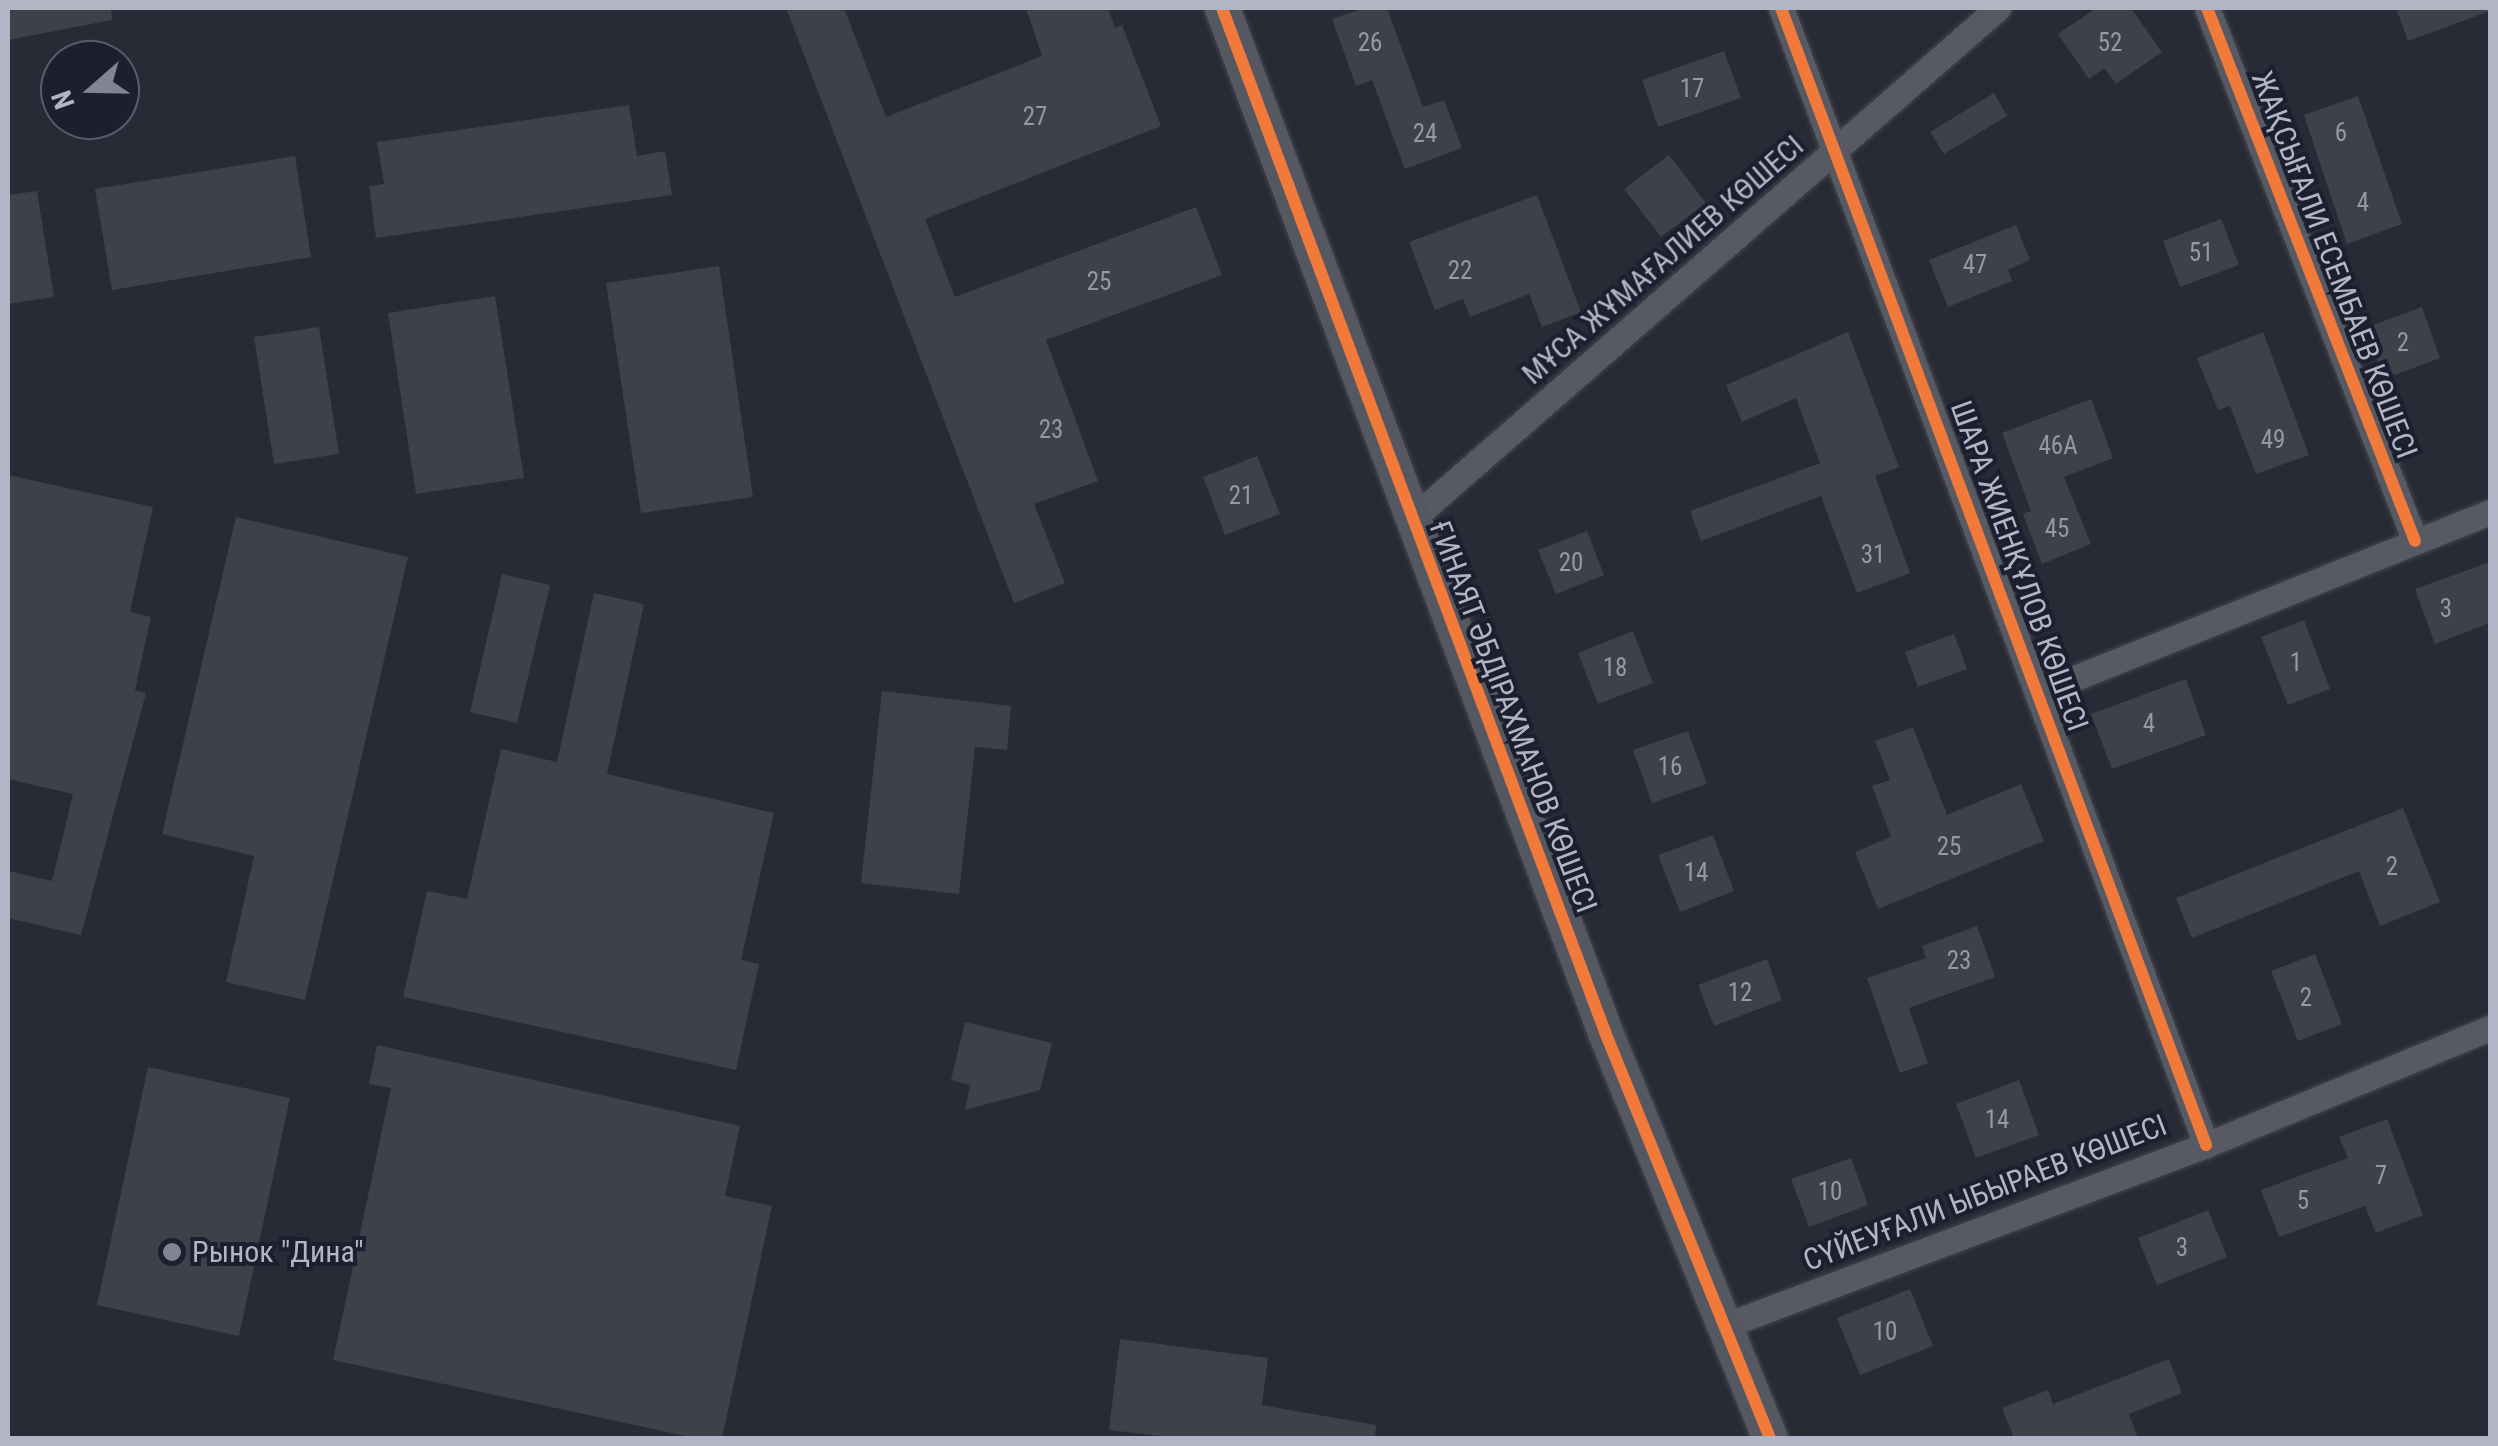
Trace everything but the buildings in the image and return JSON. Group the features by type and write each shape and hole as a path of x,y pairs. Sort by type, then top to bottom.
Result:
{"street":[{"name":"ҒИНАЯТ ӘБДІРАХМАНОВ КӨШЕСІ","path":"1222,8 1605,1032 1770,1438"},
{"name":"ШАРА ЖИЕНҚҰЛОВ КӨШЕСІ","path":"1780,8 1838,152 2206,1145"},
{"name":"МҰСА ЖҰМАҒАЛИЕВ КӨШЕСІ","path":"1412,519 1838,152 1998,8"},
{"name":"ЖАҚСЫҒАЛИ ЕСЕМБАЕВ КӨШЕСI","path":"2207,8 2415,541"},
{"path":"2040,692 2490,512"},
{"name":"СҮЙЕУҒАЛИ ЫБЫРАЕВ КӨШЕСI","path":"1724,1326 2206,1145 2490,1028"}],"cycle path":[{"path":"1222,8 1605,1032 1770,1438"},
{"path":"1781,8 2206,1145"},
{"path":"2207,8 2415,541"}],"place":[{"name":"Рынок \"Дина\"","path":"172,1252"}]}
